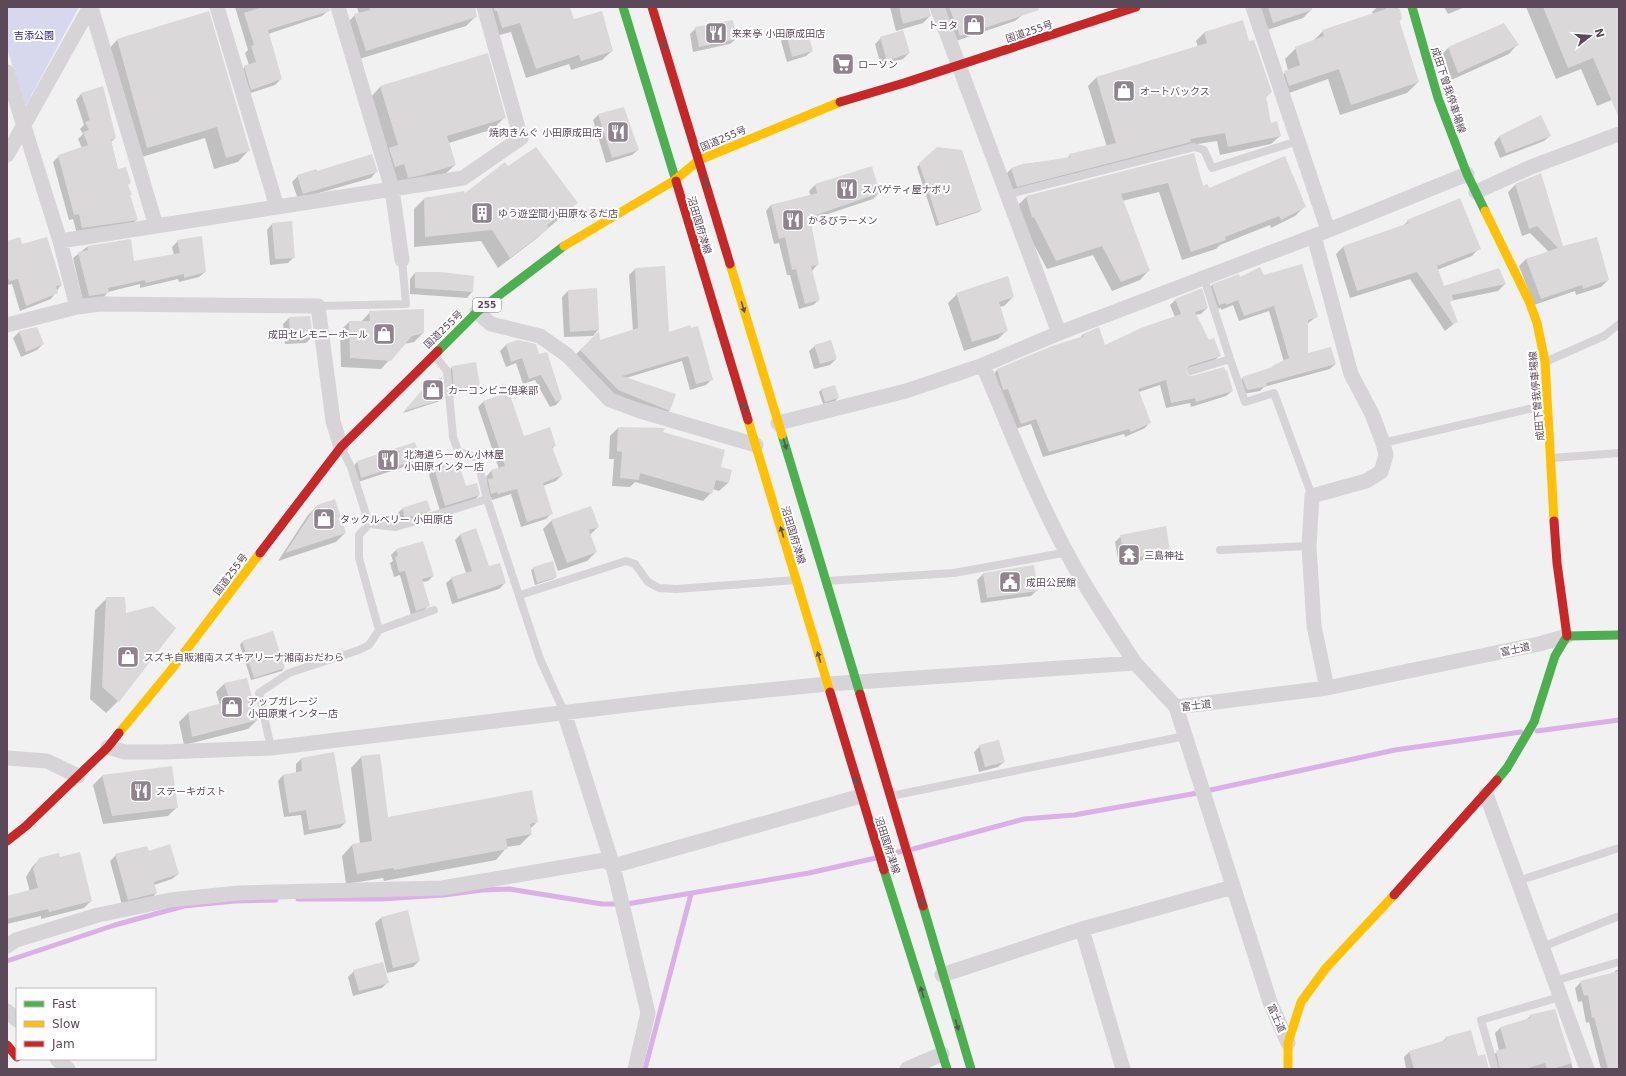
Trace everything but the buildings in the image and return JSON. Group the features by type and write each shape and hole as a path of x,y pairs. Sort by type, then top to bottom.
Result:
{"main road":[{"name":"沼田国府津線","path":"623,7 876,846 946,1069"},
{"name":"沼田国府津線","path":"652,7 904,838 942,975 971,1069"},
{"name":"国道255号","path":"7,841 26,826 108,747 176,663 341,447 477,312 563,247 675,180 699,160 833,104 958,66 1136,7"},
{"name":"成田下曽我停車場線","path":"1412,7 1438,98 1467,174 1529,301 1537,323 1545,362 1549,404 1557,563 1566,636"},
{"path":"1288,1043 1302,1002 1326,968 1426,861 1486,794 1507,768 1526,739 1534,722 1546,692 1555,656 1566,636 1619,635"},
{"name":"富士道","path":"1288,1043 1288,1069"},
{"path":"7,1045 16,1056"}],"street":[{"path":"7,155 24,128 90,7"},
{"path":"90,7 156,226"},
{"path":"217,7 277,207"},
{"path":"338,7 392,189 402,260"},
{"path":"60,240 463,178 521,138 484,7"},
{"path":"937,7 1059,334"},
{"path":"1252,7 1328,230"},
{"path":"7,72 60,240 76,307"},
{"path":"1476,192 1531,167 1619,134"},
{"path":"778,423 906,391 983,365 1059,334 1314,236 1467,174"},
{"path":"1314,236 1351,374 1372,414 1386,455 1381,472 1366,481 1312,496 1309,546 1314,626 1327,688"},
{"path":"7,325 76,307 100,304 318,306 333,421 341,447"},
{"path":"477,312 491,324 540,336 567,355 610,400 640,411 756,445"},
{"path":"983,365 1033,483 1080,578 1135,663 1176,707"},
{"name":"富士道","path":"1288,1043 1270,1002 1176,707 1327,688 1539,644 1566,636"},
{"path":"108,747 125,752 271,748 564,712 828,684 1135,663"},
{"path":"564,712 613,866 648,1013 635,1069"},
{"path":"7,758 47,761 78,776"},
{"path":"1486,794 1587,1069"},
{"path":"613,866 861,796"},
{"path":"7,946 16,940 98,915 170,900 238,893 442,888 605,860 613,866"},
{"path":"942,975 1082,929 1233,887"},
{"path":"1082,929 1122,1069"},
{"path":"7,1011 16,1019"},
{"path":"907,1069 942,1054"},
{"path":"58,1060 68,1069"}],"lane":[{"path":"1006,194 1194,148 1204,150 1212,168 1298,141"},
{"path":"318,306 406,304 402,260"},
{"path":"1204,278 1245,402 1274,393 1312,496"},
{"path":"1545,362 1604,336 1619,324"},
{"path":"433,354 447,371 453,437 458,451 477,458 487,499 520,595 540,660 564,712"},
{"path":"1191,371 1230,359"},
{"path":"1383,443 1549,404"},
{"path":"341,447 351,467 369,524"},
{"path":"1552,458 1619,453"},
{"path":"369,524 396,527 487,499"},
{"path":"369,524 359,535 358,558 379,630"},
{"path":"1220,550 1309,546"},
{"path":"826,581 954,573 1068,552"},
{"path":"520,595 626,561 635,564 648,582 659,588 676,590 796,580"},
{"path":"271,748 258,693 289,673 360,650 369,645 379,630 434,610"},
{"path":"891,796 1185,736"},
{"path":"1518,881 1619,848"},
{"path":"1542,947 1619,916"},
{"path":"1554,981 1619,962"},
{"path":"1495,1069 1481,1020 1560,997"}],"green space":[{"name":"吉添公園","path":"7,7 79,7 25,107 7,48"}],"waterway":[{"path":"1537,731 1619,720"},
{"path":"913,849 1024,819 1074,815 1192,794 1395,750 1521,732"},
{"path":"885,855 903,851"},
{"path":"298,899 382,899 509,889 602,904 627,904 809,873 876,858"},
{"path":"645,1069 691,894"},
{"path":"7,961 115,925 184,906 235,901 276,900"}],"traffic: fast":[{"path":"623,7 676,181"},
{"path":"1412,7 1438,98 1467,174 1485,211"},
{"path":"438,351 477,312 564,246"},
{"path":"782,435 860,694"},
{"path":"1567,636 1619,635"},
{"path":"1497,780 1507,768 1534,722 1555,656 1567,636"},
{"path":"884,870 947,1069"},
{"path":"923,906 971,1069"}],"traffic: slow":[{"path":"564,246 675,180 699,160 840,102"},
{"path":"1485,211 1529,301 1537,323 1545,362 1554,521"},
{"path":"730,264 782,435"},
{"path":"748,420 830,692"},
{"path":"119,733 171,670 260,553"},
{"path":"1288,1069 1288,1043 1301,1002 1326,968 1394,895"}],"traffic: jam":[{"path":"652,7 730,264"},
{"path":"840,102 904,83 1136,7"},
{"path":"676,181 748,420"},
{"path":"260,553 341,447 438,351"},
{"path":"1554,521 1557,563 1567,636"},
{"path":"830,692 884,870"},
{"path":"860,694 923,906"},
{"path":"7,841 26,826 108,747 119,733"},
{"path":"1394,895 1497,780"},
{"path":"7,1045 16,1056"}],"place":[{"name":"トヨタ","path":"974,25"},
{"name":"来来亭 小田原成田店","path":"716,33"},
{"name":"ローソン","path":"843,64"},
{"name":"オートバックス","path":"1124,91"},
{"name":"焼肉きんぐ 小田原成田店","path":"618,132"},
{"name":"スパゲティ屋ナポリ","path":"847,189"},
{"name":"ゆう遊空間小田原なるだ店","path":"482,213"},
{"name":"かるびラーメン","path":"793,220"},
{"name":"成田セレモニーホール","path":"384,334"},
{"name":"カーコンビニ倶楽部","path":"433,390"},
{"name":"北海道らーめん小林屋 小田原インター店","path":"388,460"},
{"name":"タックルベリー 小田原店","path":"324,519"},
{"name":"三島神社","path":"1129,555"},
{"name":"成田公民館","path":"1010,582"},
{"name":"スズキ自販湘南スズキアリーナ湘南おだわら","path":"128,657"},
{"name":"アップガレージ 小田原東インター店","path":"232,707"},
{"name":"ステーキガスト","path":"141,791"}]}
